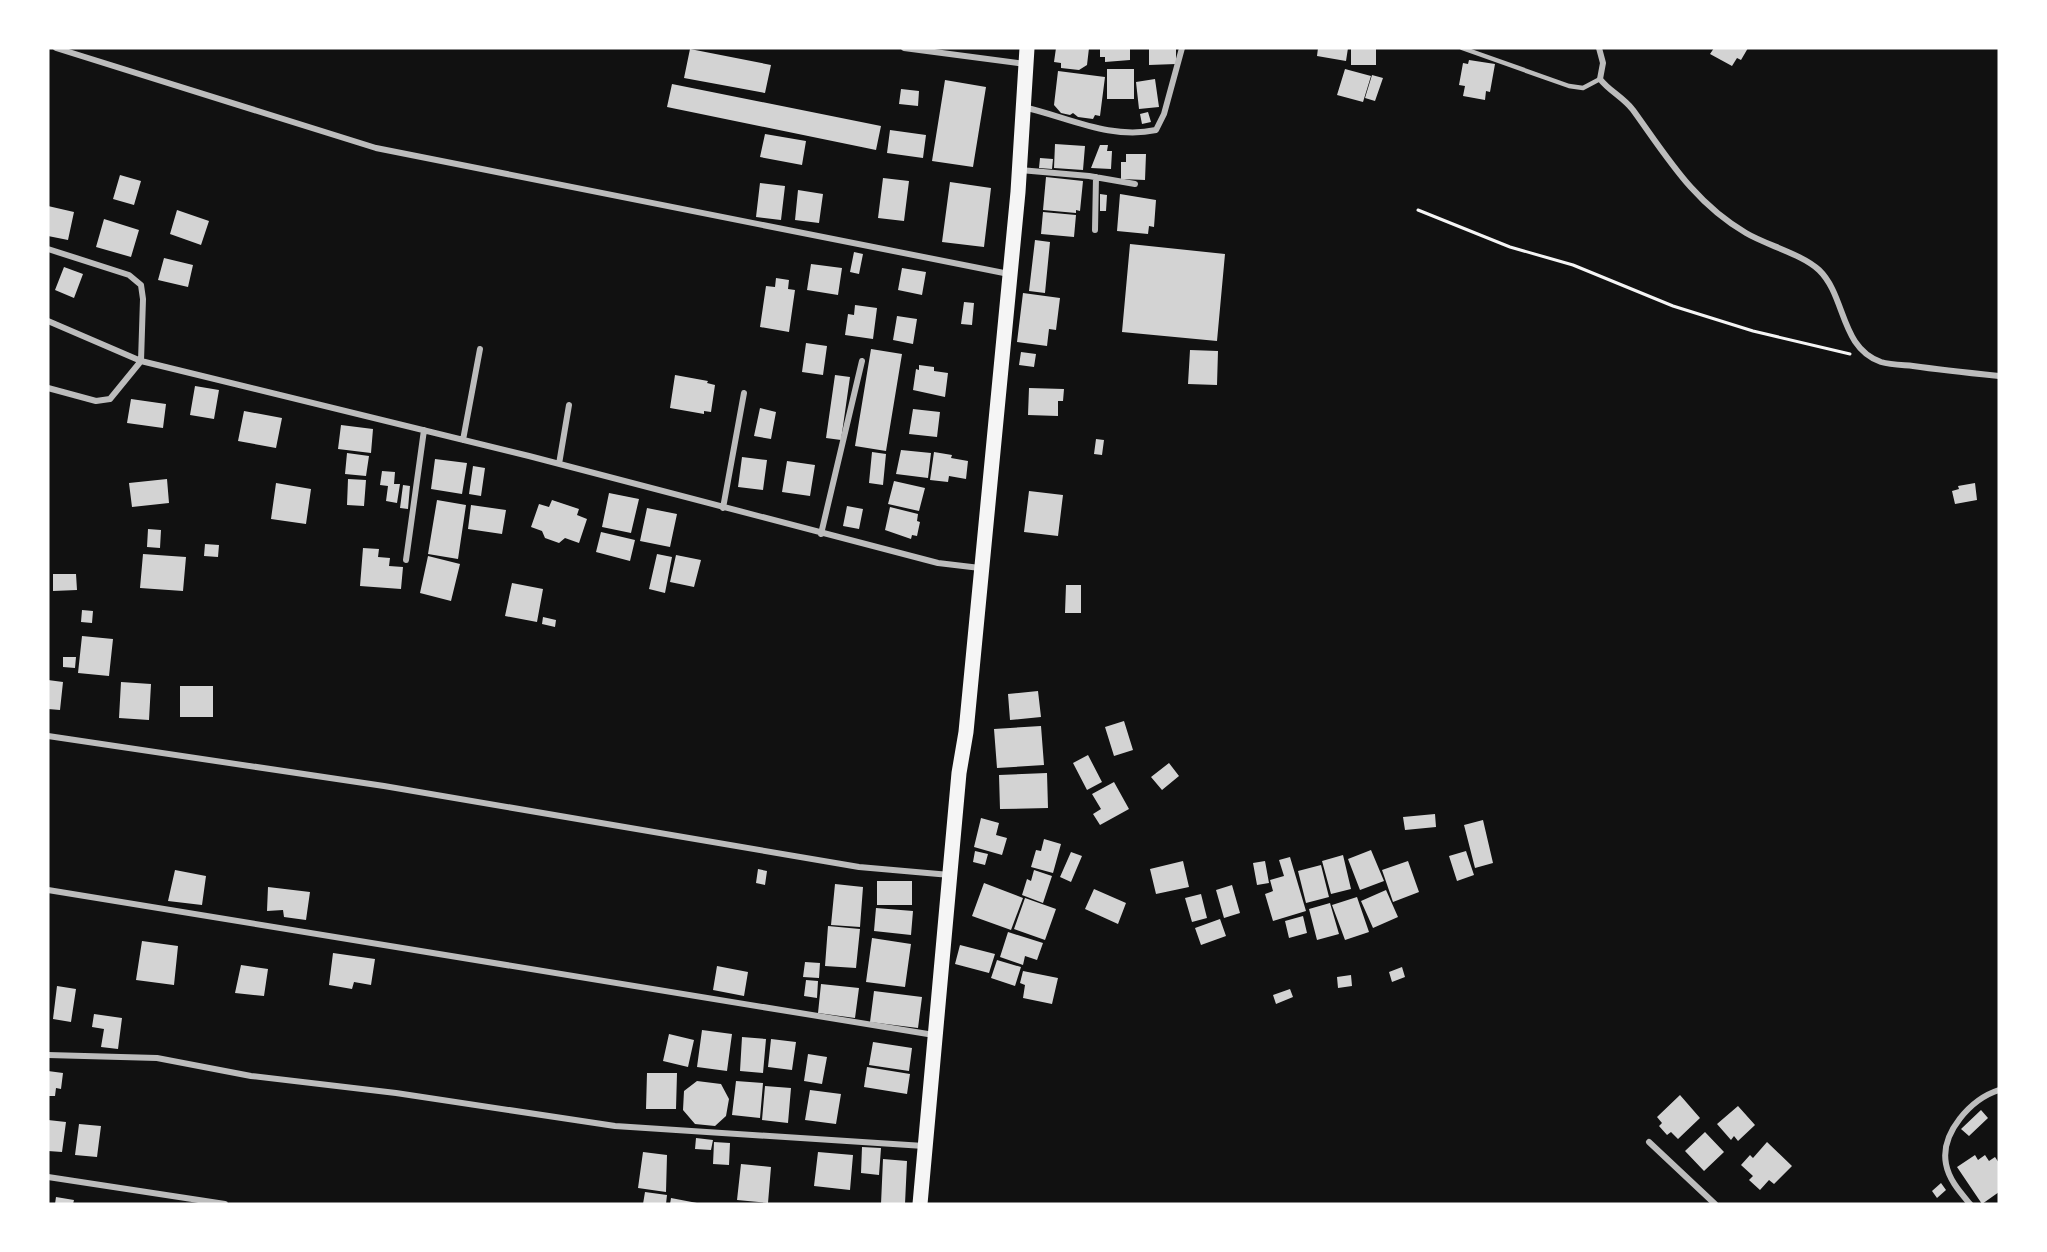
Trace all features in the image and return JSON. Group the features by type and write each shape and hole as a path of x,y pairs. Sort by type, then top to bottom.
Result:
{"main road":[{"path":"920,1204 950,875 1010,274 1027,48"}],"street":[{"path":"56,48 376,148 1010,274"},
{"path":"904,48 1025,64"},
{"path":"1023,107 1063,116 1106,132 1138,134 1156,130 1164,114 1182,48"},
{"path":"1599,48 1603,63 1600,79 1606,87 1618,94 1632,108 1690,190 1746,233 1818,269 1829,283 1852,336 1862,351 1881,362 1999,376"},
{"path":"1019,170 1096,177 1135,184"},
{"path":"1095,230 1096,177"},
{"path":"48,249 129,275 141,285 143,299 141,361 110,399 96,400 48,388"},
{"path":"48,321 141,361 559,464 938,563 980,568"},
{"path":"463,440 480,349"},
{"path":"821,534 862,360"},
{"path":"723,508 744,393"},
{"path":"559,464 569,405"},
{"path":"406,560 424,430"},
{"path":"48,736 384,786 860,867 950,875"},
{"path":"48,890 935,1035"},
{"path":"48,1055 157,1058 251,1076 396,1094 615,1126 924,1146"},
{"path":"1970,1204 1951,1180 1946,1163 1946,1149 1963,1114 1984,1097 1999,1090"},
{"path":"1649,1142 1715,1204"},
{"path":"48,1177 225,1204"}],"lane":[{"path":"1462,48 1569,86 1584,88 1600,79"}],"path":[{"path":"1418,210 1510,247 1573,265 1672,306 1753,331 1881,362"}],"building":[{"path":"1056,48 1089,48 1087,65 1079,70 1061,68 1061,63 1054,62"},
{"path":"1100,48 1130,48 1130,60 1105,62 1105,57 1100,57"},
{"path":"1149,48 1176,48 1176,64 1149,65"},
{"path":"1318,48 1348,48 1346,61 1317,56"},
{"path":"1351,48 1376,48 1376,65 1351,65"},
{"path":"1714,48 1748,48 1741,60 1737,58 1732,66 1710,54"},
{"path":"690,49 771,65 765,93 684,78"},
{"path":"1469,60 1495,64 1490,92 1486,91 1485,100 1463,96 1465,86 1459,85 1463,63 1468,64"},
{"path":"1107,69 1134,69 1134,99 1107,99"},
{"path":"1345,69 1371,76 1363,102 1337,95"},
{"path":"1058,71 1105,77 1100,116 1095,115 1093,119 1078,117 1073,113 1070,115 1061,113 1054,105"},
{"path":"1372,75 1383,78 1375,101 1365,98"},
{"path":"1155,79 1159,107 1139,109 1136,82"},
{"path":"945,80 986,87 973,167 932,161"},
{"path":"672,84 881,126 876,150 667,107"},
{"path":"901,89 919,91 918,106 899,104"},
{"path":"1148,112 1151,122 1142,124 1140,114"},
{"path":"890,130 926,135 923,158 887,153"},
{"path":"765,134 806,141 802,165 760,157"},
{"path":"1055,144 1085,146 1083,170 1054,168"},
{"path":"1100,145 1108,145 1107,151 1112,151 1111,169 1091,168"},
{"path":"1126,154 1146,154 1145,180 1121,179 1121,162 1126,162"},
{"path":"1040,158 1053,159 1052,169 1039,168"},
{"path":"120,175 141,181 134,205 113,199"},
{"path":"1046,177 1083,181 1080,211 1076,210 1076,213 1043,210"},
{"path":"883,178 909,181 904,221 878,218"},
{"path":"950,182 991,188 984,247 942,242"},
{"path":"760,183 785,186 781,220 756,217"},
{"path":"798,190 823,194 819,223 795,220"},
{"path":"1100,194 1107,195 1106,211 1100,211"},
{"path":"1120,194 1156,200 1154,227 1149,226 1148,234 1117,231"},
{"path":"48,206 74,212 68,240 48,236"},
{"path":"177,210 209,221 201,245 170,234"},
{"path":"1043,212 1076,215 1074,237 1041,234"},
{"path":"104,219 139,230 131,257 96,247"},
{"path":"1035,240 1050,242 1045,293 1029,291"},
{"path":"1130,244 1225,254 1217,341 1122,332"},
{"path":"854,252 863,254 859,274 850,272"},
{"path":"164,258 193,265 188,287 158,280"},
{"path":"811,264 842,268 838,295 807,290"},
{"path":"64,267 83,274 74,298 55,290"},
{"path":"902,268 926,272 922,295 898,290"},
{"path":"776,278 789,280 788,289 795,290 789,332 760,327 766,286 775,287"},
{"path":"1023,293 1060,298 1056,330 1049,329 1047,346 1017,342"},
{"path":"964,302 974,303 972,325 961,324"},
{"path":"855,305 877,308 873,339 845,335 848,314 854,315"},
{"path":"897,316 917,319 913,344 893,340"},
{"path":"806,343 827,346 823,375 802,372"},
{"path":"871,349 902,354 886,451 855,446"},
{"path":"1190,350 1218,351 1217,385 1188,384"},
{"path":"1021,352 1036,354 1034,367 1019,365"},
{"path":"919,365 934,367 934,371 948,373 945,397 913,390 916,369 919,370"},
{"path":"675,375 708,381 707,383 715,385 711,412 704,411 704,414 670,408"},
{"path":"835,375 850,377 841,440 826,438"},
{"path":"195,386 219,390 214,419 190,415"},
{"path":"1029,388 1064,389 1063,401 1058,401 1058,416 1028,415"},
{"path":"131,399 166,404 163,428 127,423"},
{"path":"760,408 776,412 771,439 754,436"},
{"path":"913,409 940,412 937,437 909,434"},
{"path":"244,411 282,418 276,448 238,441"},
{"path":"341,425 373,429 371,453 338,449"},
{"path":"1096,439 1104,440 1102,455 1094,454"},
{"path":"901,450 931,453 928,478 896,474"},
{"path":"872,452 886,454 883,485 869,483"},
{"path":"934,452 968,461 966,479 949,476 948,482 930,480"},
{"path":"347,453 369,456 366,476 345,474"},
{"path":"742,457 767,460 763,490 738,487"},
{"path":"435,459 467,463 462,494 431,489"},
{"path":"787,461 815,465 810,496 782,492"},
{"path":"473,466 485,468 481,496 469,494"},
{"path":"382,471 395,472 394,484 400,484 397,503 386,501 388,486 380,485"},
{"path":"167,479 169,503 132,507 129,483"},
{"path":"348,479 366,480 364,506 347,505"},
{"path":"894,481 925,488 919,511 888,504"},
{"path":"276,483 311,489 306,524 271,519"},
{"path":"1975,483 1977,500 1955,504 1952,491 1959,489 1958,486"},
{"path":"403,485 410,486 408,509 400,508"},
{"path":"1029,491 1063,495 1058,536 1024,532"},
{"path":"609,493 639,499 631,533 602,527"},
{"path":"437,500 466,505 458,559 428,554"},
{"path":"552,500 579,509 577,515 587,519 579,543 565,538 559,543 545,538 542,531 531,527 539,504 549,507"},
{"path":"471,505 506,510 502,534 468,529"},
{"path":"847,506 863,509 859,529 843,526"},
{"path":"890,507 918,514 917,521 920,522 917,536 912,535 911,539 885,530"},
{"path":"647,508 677,514 670,547 640,541"},
{"path":"148,529 161,530 160,548 147,547"},
{"path":"601,532 635,540 630,561 596,552"},
{"path":"205,544 219,545 218,557 204,556"},
{"path":"363,548 379,549 378,557 390,558 389,566 403,567 401,589 360,586"},
{"path":"143,554 186,557 183,591 140,588"},
{"path":"657,554 672,557 665,593 649,589"},
{"path":"676,555 701,560 694,587 670,582"},
{"path":"428,556 460,564 451,601 420,593"},
{"path":"53,574 76,574 77,590 53,591"},
{"path":"512,583 543,589 537,622 505,616"},
{"path":"1066,585 1081,585 1081,613 1065,613"},
{"path":"82,610 93,611 92,623 81,622"},
{"path":"543,617 556,620 555,627 542,624"},
{"path":"82,636 113,639 109,676 78,673"},
{"path":"63,657 76,657 75,668 63,667"},
{"path":"48,680 63,682 60,710 48,709"},
{"path":"121,682 151,684 149,720 119,718"},
{"path":"180,686 213,686 213,717 180,717"},
{"path":"1038,691 1041,717 1010,720 1008,694"},
{"path":"1124,721 1133,750 1114,756 1105,727"},
{"path":"1041,726 1044,765 997,768 994,729"},
{"path":"1088,755 1102,782 1087,790 1073,763"},
{"path":"1169,763 1179,776 1162,790 1151,777"},
{"path":"1047,773 1048,808 1000,809 999,775"},
{"path":"1114,782 1129,809 1100,825 1093,814 1101,809 1092,794"},
{"path":"1435,814 1436,827 1405,830 1403,817"},
{"path":"981,818 999,823 996,835 1007,838 1002,855 974,847"},
{"path":"1483,820 1493,863 1475,868 1464,825"},
{"path":"1044,839 1061,844 1053,873 1031,867 1036,850 1041,851"},
{"path":"1371,850 1384,881 1360,890 1348,859"},
{"path":"975,851 988,854 985,865 973,862"},
{"path":"1466,851 1474,875 1457,881 1449,856"},
{"path":"1071,852 1082,856 1071,882 1060,877"},
{"path":"1343,855 1351,889 1331,894 1322,861"},
{"path":"1290,857 1306,911 1273,921 1265,894 1273,891 1270,880 1284,876 1279,860"},
{"path":"1183,861 1189,887 1156,894 1150,869"},
{"path":"1265,861 1269,883 1257,885 1253,863"},
{"path":"1408,861 1419,892 1393,902 1382,870"},
{"path":"1321,865 1329,897 1306,903 1298,871"},
{"path":"758,869 767,871 765,885 756,883"},
{"path":"175,870 206,876 202,905 168,901"},
{"path":"1034,870 1052,876 1043,903 1022,895 1027,879 1031,881"},
{"path":"877,881 912,881 912,905 877,905"},
{"path":"984,883 1023,898 1011,930 972,916"},
{"path":"835,884 863,887 860,927 831,925"},
{"path":"1232,885 1240,913 1224,918 1216,890"},
{"path":"268,887 310,892 306,920 284,917 283,910 267,911"},
{"path":"1094,889 1126,903 1118,924 1085,909"},
{"path":"1386,890 1398,917 1373,928 1361,901"},
{"path":"1201,894 1207,918 1192,922 1185,898"},
{"path":"1357,897 1369,932 1345,940 1332,905"},
{"path":"1025,898 1056,909 1045,940 1014,929"},
{"path":"1330,903 1339,934 1317,940 1309,909"},
{"path":"876,908 913,911 911,935 874,931"},
{"path":"1303,916 1307,933 1289,938 1285,921"},
{"path":"1220,919 1226,936 1201,945 1195,928"},
{"path":"828,926 860,929 856,968 825,966"},
{"path":"1008,932 1043,943 1037,960 1025,956 1023,965 1000,957"},
{"path":"872,938 911,944 905,987 866,982"},
{"path":"142,941 178,946 174,985 136,980"},
{"path":"960,945 995,954 989,973 955,964"},
{"path":"333,953 375,959 371,985 354,982 352,989 329,985"},
{"path":"997,960 1021,967 1015,986 991,978"},
{"path":"805,962 820,963 819,978 803,977"},
{"path":"241,965 268,969 264,996 235,993"},
{"path":"717,966 748,972 744,996 713,990"},
{"path":"1402,967 1405,977 1392,982 1389,972"},
{"path":"1023,971 1058,978 1052,1004 1023,998 1025,985 1020,983"},
{"path":"1351,975 1352,986 1338,988 1337,977"},
{"path":"806,980 818,981 817,998 804,996"},
{"path":"821,984 859,988 855,1018 818,1013"},
{"path":"57,986 76,989 71,1022 53,1019"},
{"path":"1290,989 1293,997 1276,1004 1273,995"},
{"path":"874,991 922,997 918,1028 870,1022"},
{"path":"94,1014 122,1018 118,1049 101,1047 104,1029 92,1027"},
{"path":"702,1030 732,1034 727,1071 697,1067"},
{"path":"669,1034 694,1040 688,1067 663,1061"},
{"path":"742,1037 766,1039 763,1073 740,1071"},
{"path":"771,1039 796,1042 792,1070 768,1067"},
{"path":"873,1042 912,1048 909,1071 869,1065"},
{"path":"808,1054 827,1057 822,1084 804,1081"},
{"path":"867,1067 910,1074 907,1094 864,1087"},
{"path":"48,1071 63,1073 61,1089 56,1088 55,1096 48,1096"},
{"path":"647,1073 677,1073 676,1109 646,1109"},
{"path":"697,1081 721,1084 729,1099 726,1116 715,1126 695,1124 683,1110 684,1091"},
{"path":"736,1081 763,1083 760,1118 732,1115"},
{"path":"765,1086 791,1088 788,1123 762,1120"},
{"path":"810,1090 841,1094 836,1124 805,1120"},
{"path":"1680,1095 1700,1118 1678,1139 1671,1132 1667,1135 1659,1126 1662,1123 1657,1117"},
{"path":"1738,1106 1755,1125 1738,1141 1734,1136 1731,1140 1717,1124"},
{"path":"1981,1110 1988,1118 1969,1136 1961,1129"},
{"path":"48,1120 66,1122 62,1152 48,1151"},
{"path":"79,1124 101,1126 97,1157 75,1155"},
{"path":"1705,1132 1724,1152 1704,1171 1685,1151"},
{"path":"696,1138 713,1140 711,1150 695,1149"},
{"path":"714,1142 730,1143 729,1165 713,1164"},
{"path":"1767,1142 1792,1166 1774,1184 1769,1180 1760,1190 1749,1180 1753,1176 1741,1165 1750,1155 1753,1158"},
{"path":"862,1147 881,1148 879,1175 861,1173"},
{"path":"643,1152 667,1155 666,1192 638,1188"},
{"path":"818,1152 853,1155 850,1190 814,1186"},
{"path":"1975,1155 1978,1160 1985,1155 1989,1161 1995,1157 1999,1163 1999,1192 1982,1204 1957,1167"},
{"path":"883,1159 907,1161 905,1204 881,1204"},
{"path":"741,1164 771,1167 768,1203 737,1200"},
{"path":"1941,1183 1946,1190 1937,1198 1932,1191"},
{"path":"645,1192 667,1195 666,1204 643,1204"},
{"path":"56,1197 74,1200 73,1204 55,1204"},
{"path":"671,1198 697,1203 670,1204"}]}
